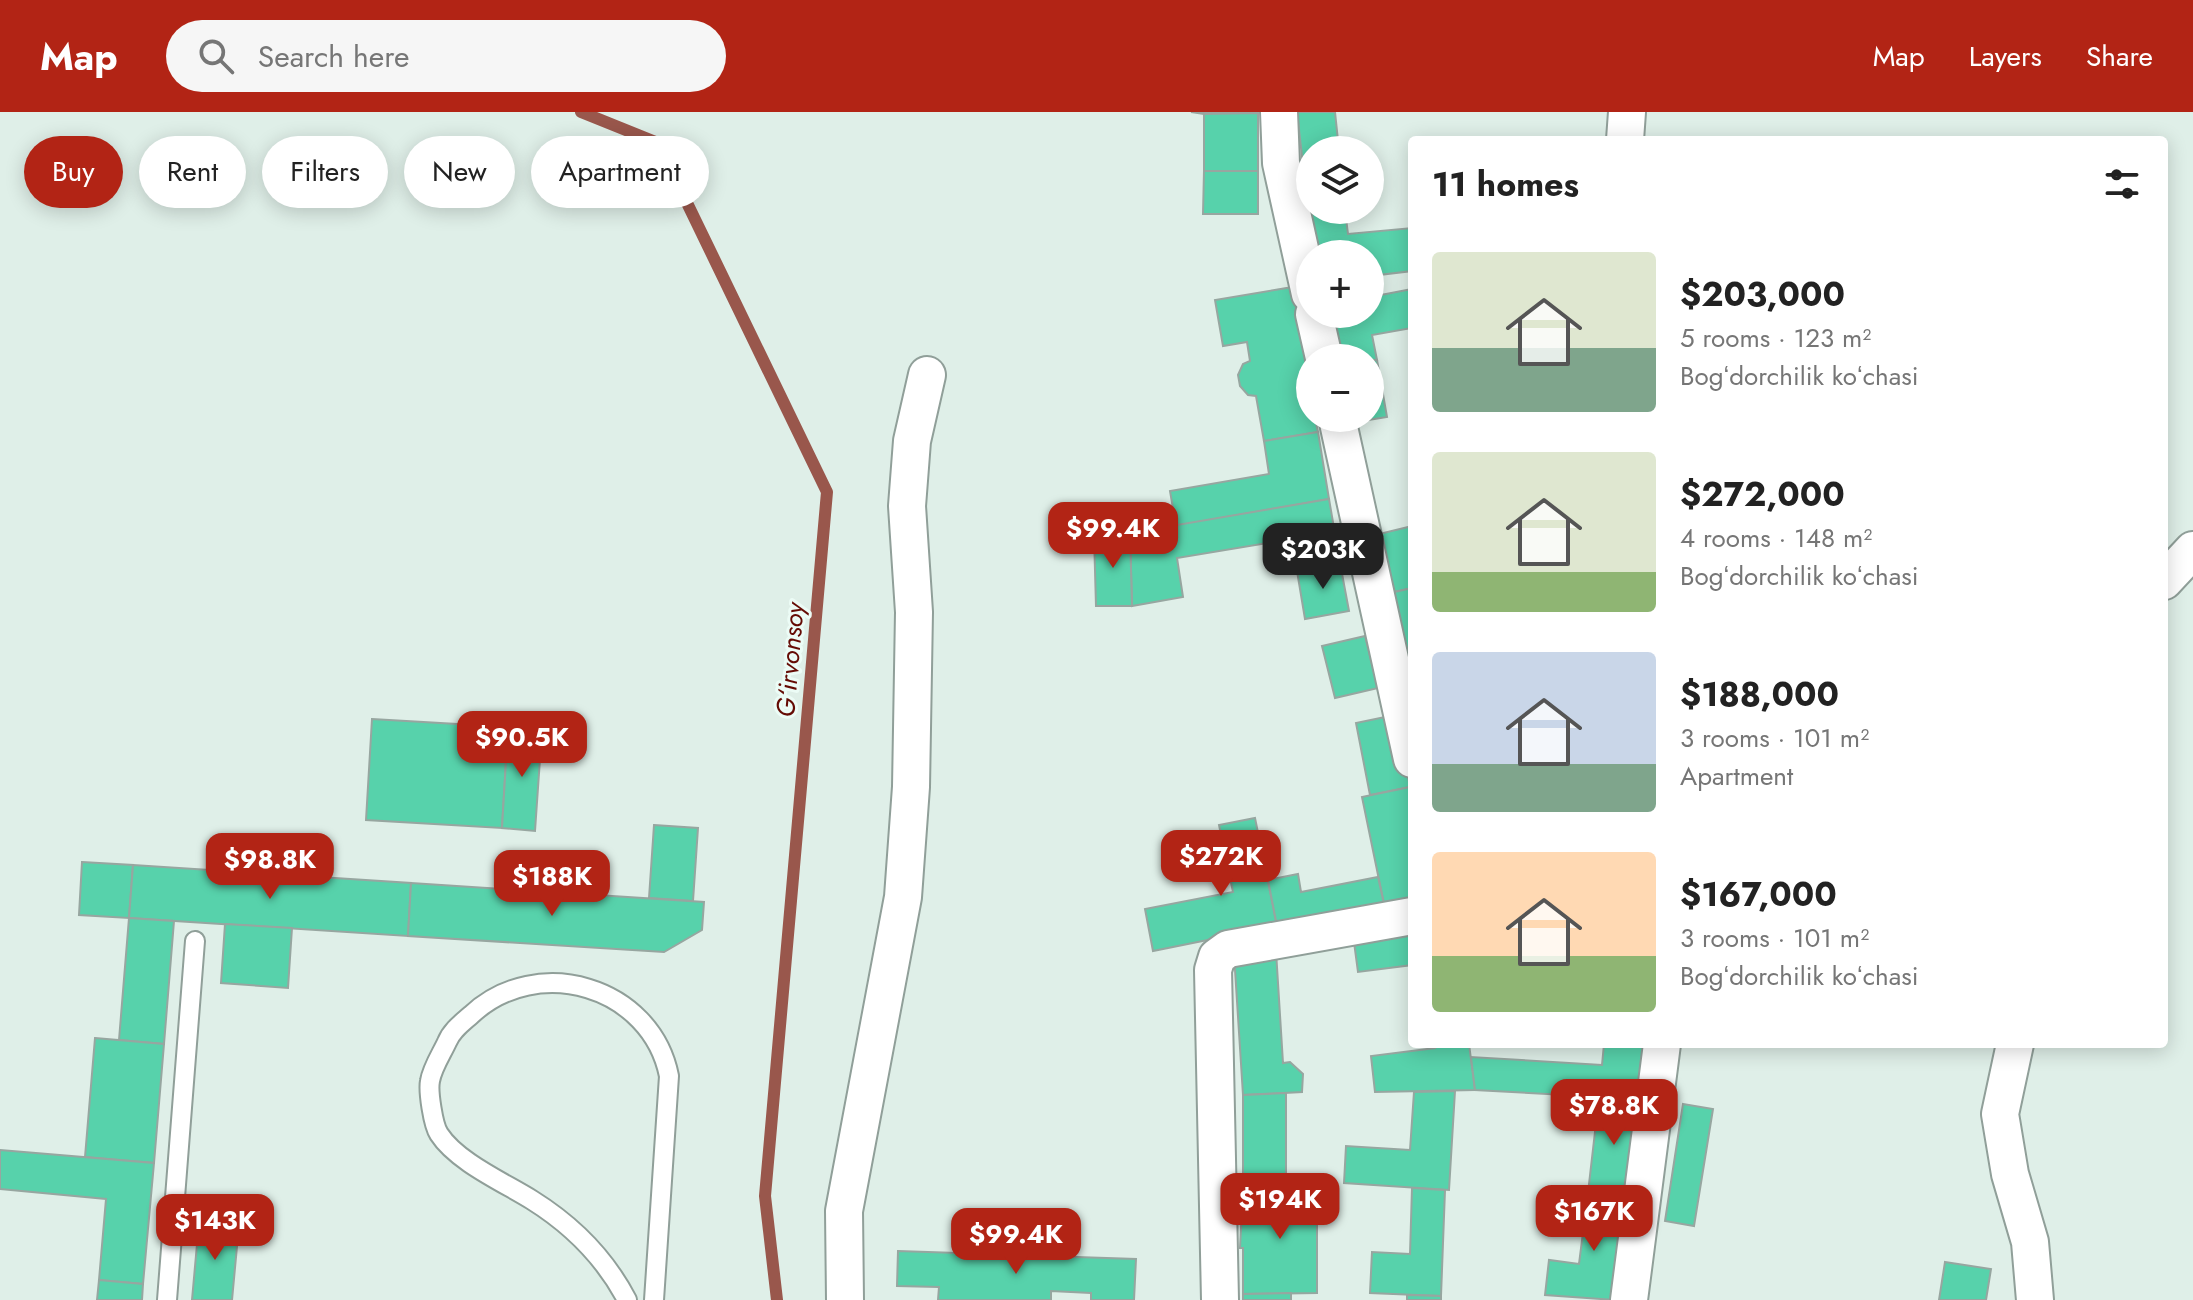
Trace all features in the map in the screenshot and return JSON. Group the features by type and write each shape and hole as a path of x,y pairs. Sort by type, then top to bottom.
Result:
{"street":[{"path":"1279,112 1281,163 1298,240"},
{"path":"1625,136 1627,112"},
{"path":"845,1300 844,1211 903,897 911,787 914,612 907,506 912,441 927,375"},
{"path":"1340,432 1408,741"},
{"path":"2168,577 2193,550"},
{"path":"1220,1300 1213,970 1217,957 1228,949 1408,917"},
{"path":"1629,1300 1661,1048"},
{"path":"2014,1048 2000,1114 2010,1174 2030,1242 2035,1300"}],"lane":[{"path":"167,1300 195,941"},
{"path":"627,1300 582,1236 534,1201 481,1172 438,1133 430,1081 450,1034 488,999 537,982 588,986 633,1011 664,1052 669,1076 654,1300"}],"building":[{"path":"1191,112 1258,112 1258,113 1204,114"},
{"path":"1297,112 1335,112 1338,136 1300,136"},
{"path":"1258,113 1258,171 1204,171 1204,114"},
{"path":"1204,171 1258,171 1258,214 1203,214"},
{"path":"1309,224 1347,224 1348,234 1408,228 1408,271 1384,274 1384,240 1311,240"},
{"path":"1293,287 1296,328 1300,328 1303,344 1296,344 1296,432 1318,432 1264,441 1256,396 1248,395 1240,386 1238,375 1243,364 1250,361 1247,342 1223,346 1215,300"},
{"path":"1408,290 1408,329 1372,335 1374,344 1335,344 1333,328 1384,328 1384,294"},
{"path":"1318,432 1329,499 1176,526 1170,491 1269,474 1264,441"},
{"path":"1329,499 1340,563 1297,571 1291,539 1177,558 1183,597 1132,606 1130,533"},
{"path":"1408,527 1408,589 1381,595 1367,537"},
{"path":"1130,533 1132,606 1096,606 1094,535"},
{"path":"1340,563 1349,611 1305,619 1297,571"},
{"path":"1408,589 1408,651 1395,654 1381,595"},
{"path":"1365,636 1378,688 1335,698 1322,646"},
{"path":"1395,715 1408,787 1370,795 1356,723"},
{"path":"372,719 508,727 502,828 366,820"},
{"path":"508,727 542,730 535,831 502,828"},
{"path":"1408,787 1408,900 1384,904 1362,797"},
{"path":"1255,818 1277,926 1153,951 1145,909 1233,892 1219,825"},
{"path":"654,825 698,828 693,901 649,898"},
{"path":"82,862 133,865 129,918 79,915"},
{"path":"133,865 411,883 408,936 129,918"},
{"path":"1298,874 1301,892 1378,877 1384,904 1277,926 1268,880"},
{"path":"411,883 704,902 702,930 664,952 408,936"},
{"path":"129,918 174,921 164,1044 119,1040"},
{"path":"225,924 292,928 288,988 221,983"},
{"path":"1408,935 1408,966 1358,972 1354,942"},
{"path":"1276,951 1283,1063 1290,1062 1303,1074 1302,1092 1243,1095 1234,954"},
{"path":"95,1038 164,1044 154,1163 85,1157"},
{"path":"1435,1048 1470,1048 1475,1090 1375,1092 1371,1056"},
{"path":"1604,1048 1645,1048 1639,1099 1475,1090 1471,1057 1602,1065"},
{"path":"1455,1091 1449,1190 1344,1183 1346,1146 1410,1150 1414,1092"},
{"path":"1286,1093 1286,1188 1243,1188 1243,1095"},
{"path":"1599,1097 1639,1099 1628,1198 1588,1193"},
{"path":"1683,1104 1713,1109 1694,1226 1665,1221"},
{"path":"0,1150 154,1163 143,1284 99,1280 106,1199 0,1189"},
{"path":"1243,1188 1317,1188 1317,1293 1243,1294 1243,1248 1240,1248"},
{"path":"1412,1188 1445,1190 1441,1296 1370,1293 1372,1252 1410,1254"},
{"path":"1588,1193 1628,1198 1615,1300 1545,1295 1549,1260 1579,1264"},
{"path":"199,1222 239,1225 232,1300 192,1300"},
{"path":"898,1251 1136,1259 1134,1300 1091,1300 1091,1293 1051,1291 1051,1300 938,1300 939,1287 897,1286"},
{"path":"1945,1262 1991,1269 1986,1300 1939,1300"},
{"path":"99,1280 143,1284 142,1300 97,1300"},
{"path":"1291,1293 1291,1300 1243,1300 1243,1294"},
{"path":"1407,1295 1441,1296 1441,1300 1407,1300"}],"waterway":[{"name":"G‘irvonsoy","path":"581,112 658,143 827,492 765,1196 777,1300"}]}
